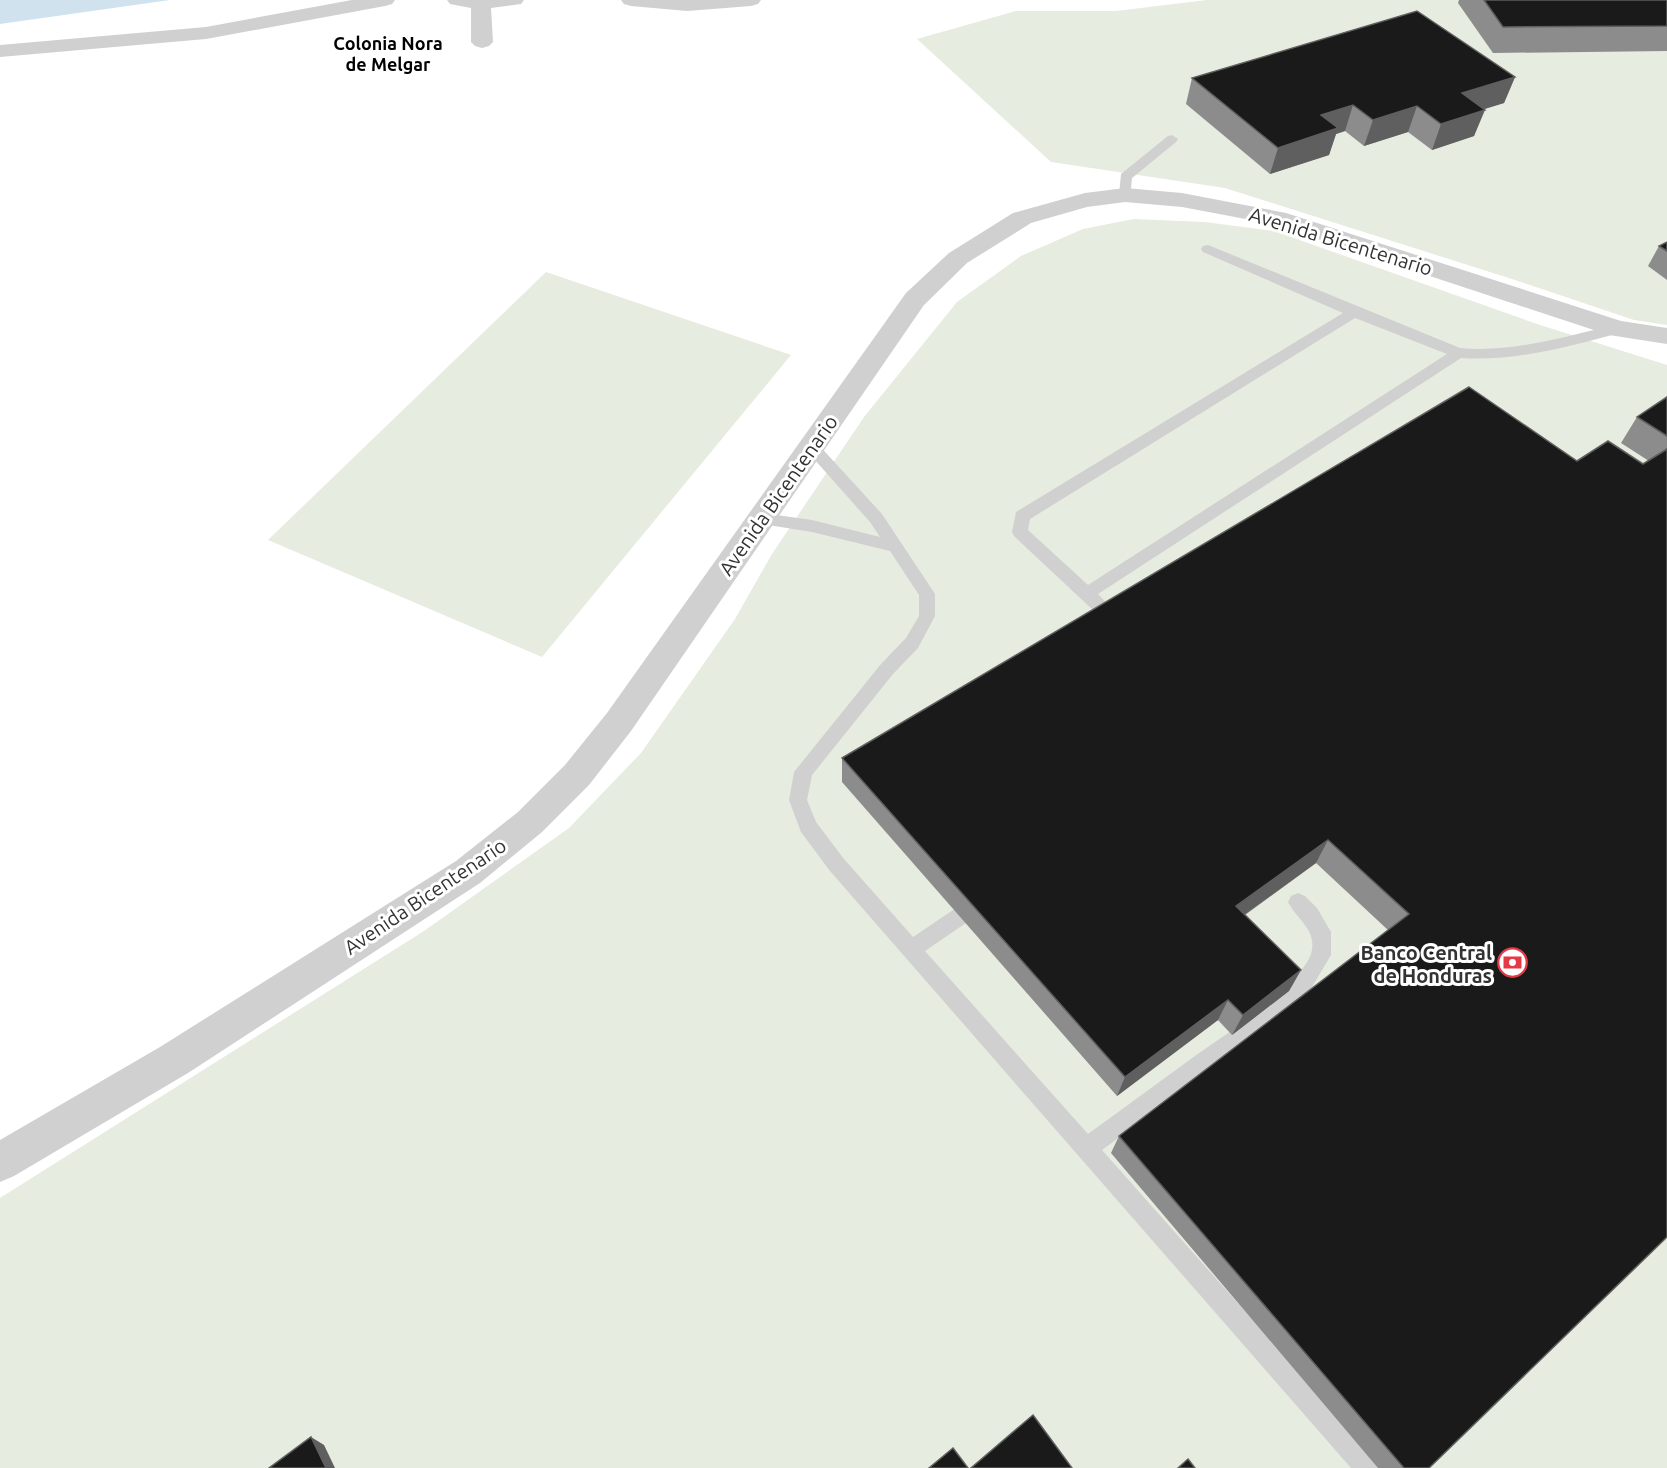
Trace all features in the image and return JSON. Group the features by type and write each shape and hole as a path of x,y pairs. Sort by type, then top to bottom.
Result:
{"street":[{"path":"0,51 206,33 385,0"},
{"path":"457,0 481,3 514,0"},
{"path":"631,0 687,5 751,0"},
{"path":"481,3 482,42"},
{"name":"Avenida Bicentenario","path":"0,1162 174,1060 468,872 530,822 578,775 619,722 915,299 958,258 1022,218 1085,200 1125,195 1182,200 1277,218 1618,329 1667,336"}],"lane":[{"path":"1125,195 1126,177 1172,139"},
{"path":"1208,249 1354,312 1458,353 1495,353 1550,345 1618,329"},
{"path":"1129,633 1020,532 1022,516 1354,312"},
{"path":"1086,594 1458,353"},
{"path":"811,446 876,518 896,547 927,594 927,616 912,643 803,772 798,800 808,825 837,865 1367,1468"},
{"path":"762,519 812,526 896,547"},
{"path":"911,950 996,892"},
{"path":"1086,1149 1257,1023 1302,985 1321,955 1322,932 1310,914 1298,902"}],"shaded area":[{"path":"1207,0 1667,0 1667,325 1634,320 1225,188 1051,162 917,39 1016,11 1116,11","holes":["1408,37 1408,132 1365,146 1345,131 1313,141"]},
{"path":"1134,219 1205,222 1274,231 1537,324 1667,365 1667,1468 0,1468 0,1198 424,931 569,828 641,753 735,619 772,554 864,417 957,302 1021,256 1083,229"},
{"path":"546,272 791,355 542,657 268,540"}],"water":[{"path":"0,0 170,0 0,24"}],"building":[{"path":"1484,0 1667,0 1667,26 1503,27"},
{"path":"1417,11 1515,77 1462,93 1485,110 1441,124 1417,106 1373,120 1353,105 1321,115 1338,128 1278,148 1192,78"},
{"path":"1667,242 1667,251 1659,246"},
{"name":"Banco Central de Honduras","path":"1469,387 1577,461 1608,441 1643,464 1667,449 1667,1237 1429,1468 1404,1468 1119,1136 1409,914 1328,840 1236,906 1301,970 1243,1015 1228,1000 1125,1077 842,758"},
{"path":"1667,397 1667,436 1637,417"},
{"path":"1033,1415 1072,1468 971,1468"},
{"path":"311,1437 326,1468 269,1468"},
{"path":"953,1448 968,1468 929,1468"},
{"path":"1188,1459 1195,1468 1178,1468"}],"place":[{"name":"Banco Central de Honduras","path":"1513,963"}],"district":[{"name":"Colonia Nora de Melgar","path":"388,53"}]}
